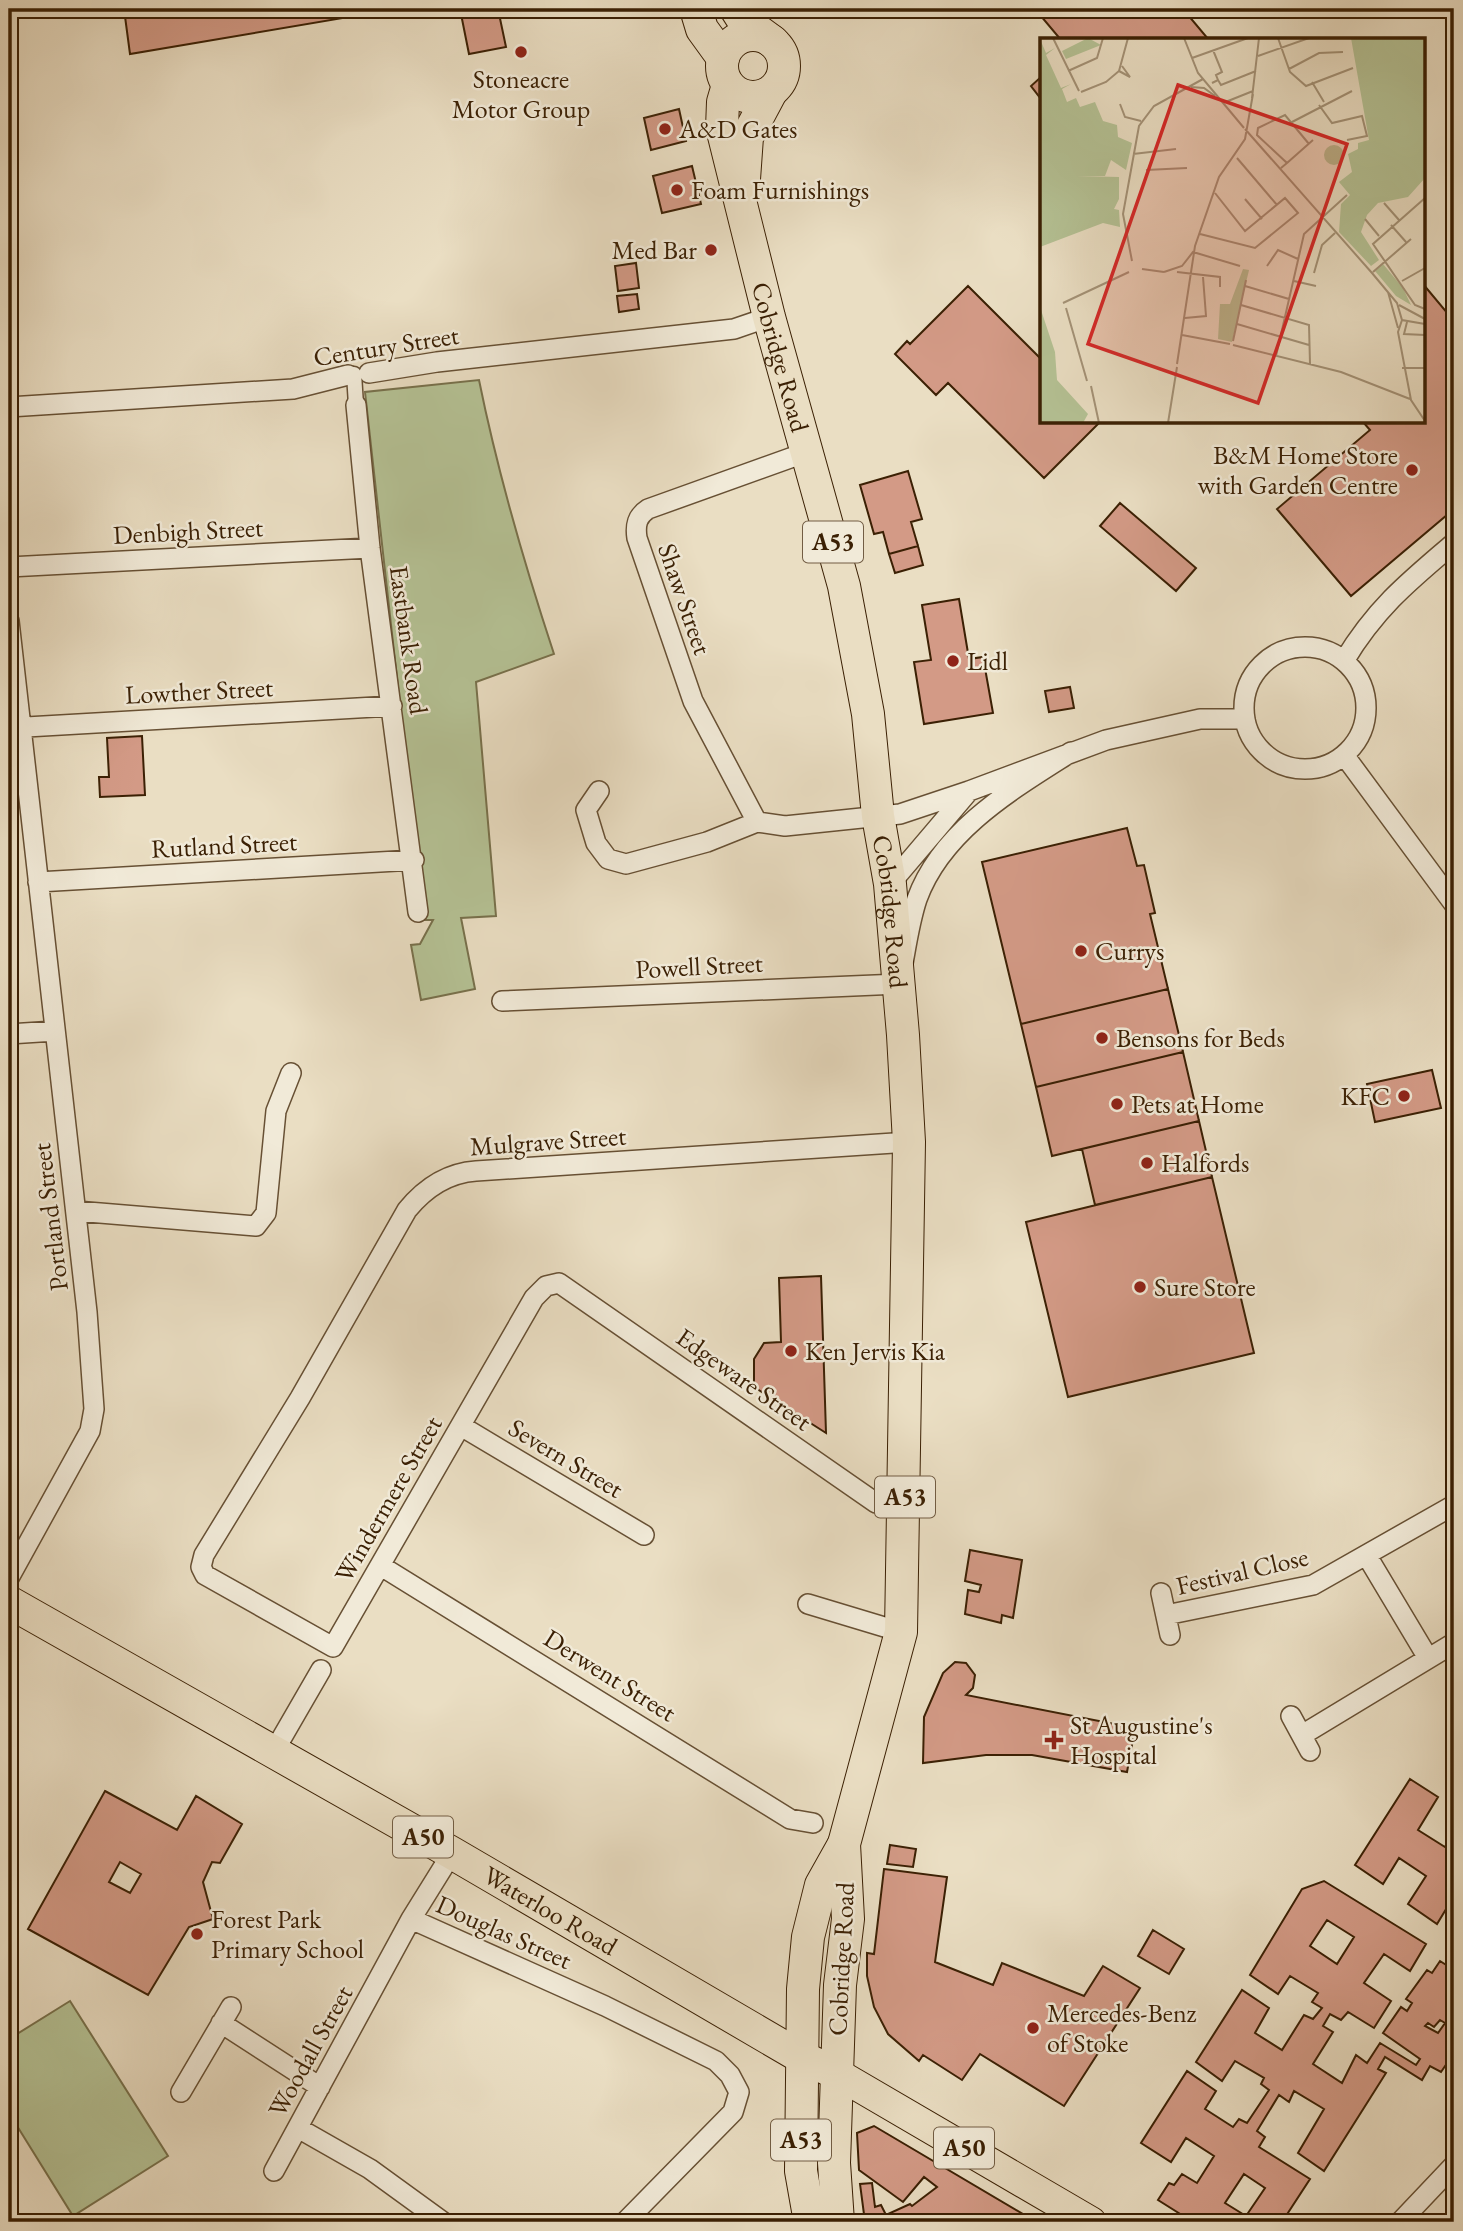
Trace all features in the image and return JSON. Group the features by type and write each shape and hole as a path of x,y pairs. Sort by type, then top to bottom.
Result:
{"highway":[{"path":"696,9 702,29 726,71 746,97 757,97 771,92 778,85 784,68 783,58 773,42 743,20 736,9"},
{"path":"726,71 725,51 738,38 752,34 773,42"},
{"name":"Cobridge Road","path":"726,71 722,128 769,317 845,586 868,715 878,816 890,884 909,1142 901,1632 844,1844 821,1885 808,1937 801,2057"},
{"name":"Cobridge Road","path":"742,206 747,138 771,92"},
{"name":"Waterloo Road","path":"9,1602 452,1853 801,2057 836,2073"},
{"name":"Cobridge Road","path":"836,2073 848,1919 844,1844"},
{"name":"A53","path":"801,2057 801,2171 810,2222"},
{"name":"A53","path":"836,2073 834,2163 838,2222"}],"main road":[{"name":"Waterloo Road","path":"836,2073 1071,2218"}],"street":[{"name":"Century Street","path":"9,407 293,389 357,374 437,362 734,328 769,317"},
{"name":"Eastbank Road","path":"357,374 355,405 370,548 414,860 418,912"},
{"name":"Shaw Street","path":"758,822 693,701 636,538 635,526 641,513 648,509 807,452"},
{"path":"1344,661 1366,625 1392,596 1454,543"},
{"name":"Denbigh Street","path":"9,567 370,548"},
{"name":"Portland Street","path":"9,621 15,728 38,882 76,1211 87,1312 94,1421 9,1578"},
{"path":"1310,647 1328,651 1344,661 1359,680 1366,704 1365,723 1357,741 1344,755 1318,767 1289,767 1259,748 1245,719 1244,700 1260,667 1274,655 1292,648 1310,647"},
{"name":"Lowther Street","path":"15,728 392,706"},
{"path":"599,791 586,810 596,843 608,859 626,864 707,842 758,822 785,825 900,814 1106,740 1200,719 1245,719"},
{"path":"899,984 918,898 946,849 999,798 1071,752"},
{"path":"1344,755 1454,904"},
{"path":"890,884 969,791"},
{"name":"Rutland Street","path":"38,882 414,860"},
{"name":"Powell Street","path":"502,1002 899,984"},
{"path":"9,1034 55,1031"},
{"path":"76,1211 256,1226 266,1213 276,1111 291,1073"},
{"name":"Mulgrave Street","path":"333,1647 205,1575 201,1567 204,1555 300,1398 407,1210 421,1194 460,1172 909,1142"},
{"name":"Edgeware Street","path":"559,1283 876,1503 905,1503"},
{"name":"Windermere Street","path":"273,1753 534,1298 546,1286 559,1283"},
{"name":"Severn Street","path":"461,1426 644,1535"},
{"name":"Festival Close","path":"1166,1615 1313,1585 1454,1505"},
{"path":"1367,1556 1428,1658"},
{"name":"Derwent Street","path":"381,1566 790,1819 813,1823"},
{"name":"Festival Close","path":"1161,1593 1170,1635"},
{"path":"808,1604 901,1632"},
{"path":"1291,1716 1306,1743 1428,1658 1454,1643"},
{"name":"Douglas Street","path":"452,1853 411,1919 605,2006 716,2061 730,2075 739,2092 733,2112 625,2222"},
{"name":"Woodall Street","path":"274,2171 411,1919"},
{"path":"181,2092 226,2015 320,2087"},
{"path":"298,2128 370,2169 443,2222"},
{"path":"1402,2218 1454,2165"}],"green space":[{"path":"479,380 512,518 554,654 476,682 496,916 461,918 475,989 421,1000 411,945 420,944 433,920 424,920 365,392"},
{"path":"70,2001 168,2156 73,2216 9,2113 9,2039"}],"building":[{"path":"124,9 343,9 343,18 130,54"},
{"path":"460,9 498,9 506,47 469,54"},
{"path":"1035,9 1183,9 1207,38 1059,38"},
{"path":"1040,78 1040,98 1031,86"},
{"name":"A&D Gates","path":"679,109 686,141 651,150 644,118"},
{"name":"Foam Furnishings","path":"692,166 701,204 662,213 653,176"},
{"path":"636,263 639,288 618,291 615,266"},
{"path":"1424,285 1454,321 1454,509 1351,596 1277,509 1370,430 1365,424 1424,424"},
{"path":"968,286 1040,358 1040,424 1098,424 1044,478 948,383 936,395 895,354 907,341 910,344"},
{"path":"637,294 639,309 619,312 617,296"},
{"path":"908,471 922,519 911,522 918,546 889,554 883,532 874,534 860,485"},
{"path":"1120,503 1196,568 1176,591 1100,526"},
{"path":"918,546 923,565 895,573 889,554"},
{"name":"Lidl","path":"959,599 969,659 983,657 993,713 924,724 914,662 931,660 922,605"},
{"path":"1070,687 1074,708 1049,712 1045,691"},
{"path":"142,736 145,795 100,797 99,777 109,777 107,738"},
{"name":"Currys","path":"1127,828 1137,866 1144,865 1155,913 1150,914 1168,989 1021,1024 982,862"},
{"name":"Bensons for Beds","path":"1168,989 1183,1052 1036,1087 1021,1024"},
{"name":"Pets at Home","path":"1183,1052 1199,1121 1052,1156 1036,1087"},
{"name":"KFC","path":"1432,1070 1441,1108 1375,1122 1367,1084"},
{"name":"Halfords","path":"1199,1121 1212,1177 1095,1205 1082,1149"},
{"name":"Sure Store","path":"1212,1177 1254,1353 1068,1397 1026,1222"},
{"name":"Ken Jervis Kia","path":"821,1276 826,1433 754,1387 754,1359 764,1343 781,1342 779,1278"},
{"path":"970,1550 1022,1560 1013,1618 1002,1615 1001,1623 965,1614 968,1590 979,1592 981,1585 965,1581"},
{"path":"955,1662 966,1663 975,1675 973,1688 966,1695 1135,1728 1127,1772 1032,1755 986,1755 923,1763 924,1717 943,1673"},
{"path":"1410,1779 1438,1797 1418,1830 1445,1847 1450,1841 1454,1843 1454,1896 1437,1924 1408,1904 1426,1876 1399,1858 1383,1884 1355,1865"},
{"path":"105,1791 177,1830 196,1796 242,1824 220,1863 212,1862 203,1882 213,1919 189,1927 148,1995 28,1929","holes":["120,1862 141,1874 130,1893 109,1882"]},
{"path":"890,1845 916,1849 913,1867 887,1864"},
{"path":"884,1869 947,1877 935,1962 993,1985 1002,1963 1084,1996 1103,1966 1140,1988 1064,2106 980,2054 962,2080 923,2055 919,2061 888,2034 874,2007 867,1976 867,1953 874,1954"},
{"path":"1324,1881 1426,1944 1410,1971 1384,1954 1364,1983 1391,2001 1374,2028 1348,2012 1341,2020 1330,2014 1323,2026 1333,2032 1313,2064 1342,2083 1356,2055 1367,2063 1380,2043 1416,2065 1420,2059 1383,2033 1401,2007 1407,2011 1412,2003 1406,1999 1427,1970 1432,1973 1440,1961 1454,1970 1454,2053 1441,2072 1430,2066 1422,2080 1385,2057 1378,2069 1386,2073 1324,2171 1298,2153 1324,2109 1294,2091 1289,2102 1279,2095 1257,2131 1265,2137 1259,2147 1310,2179 1282,2222 1193,2222 1158,2200 1169,2183 1174,2185 1182,2174 1197,2183 1214,2156 1186,2138 1171,2162 1141,2143 1187,2071 1216,2091 1205,2109 1233,2127 1239,2119 1247,2123 1269,2090 1261,2084 1264,2078 1235,2061 1222,2081 1196,2062 1242,1990 1269,2008 1255,2033 1282,2050 1304,2015 1313,2019 1322,2008 1312,2002 1318,1993 1290,1976 1278,1994 1250,1975 1302,1889","holes":["1327,1920 1354,1937 1337,1964 1310,1946","1440,2020 1445,2023 1438,2033 1425,2026 1428,2023 1434,2027","1244,2174 1265,2188 1246,2216 1225,2203"]},
{"path":"1153,1930 1184,1949 1169,1974 1138,1956"},
{"path":"874,2126 1033,2220 865,2222 860,2184 872,2183 875,2207 881,2205 886,2215 910,2204 912,2206 937,2187 924,2177 903,2202 859,2170 857,2133"},
{"path":"749,2215 750,2222 706,2222"}],"place":[{"name":"Stoneacre Motor Group","path":"521,52"},
{"name":"A&D Gates","path":"665,129"},
{"name":"Foam Furnishings","path":"677,190"},
{"name":"Med Bar","path":"711,250"},
{"name":"B&M Home Store with Garden Centre","path":"1412,470"},
{"name":"Lidl","path":"953,661"},
{"name":"Currys","path":"1081,951"},
{"name":"Bensons for Beds","path":"1102,1038"},
{"name":"KFC","path":"1404,1096"},
{"name":"Pets at Home","path":"1117,1104"},
{"name":"Halfords","path":"1147,1163"},
{"name":"Sure Store","path":"1140,1287"},
{"name":"Ken Jervis Kia","path":"791,1351"},
{"name":"St Augustine's Hospital","path":"1054,1740"},
{"name":"Forest Park Primary School","path":"197,1934"},
{"name":"Mercedes-Benz of Stoke","path":"1033,2028"}]}
